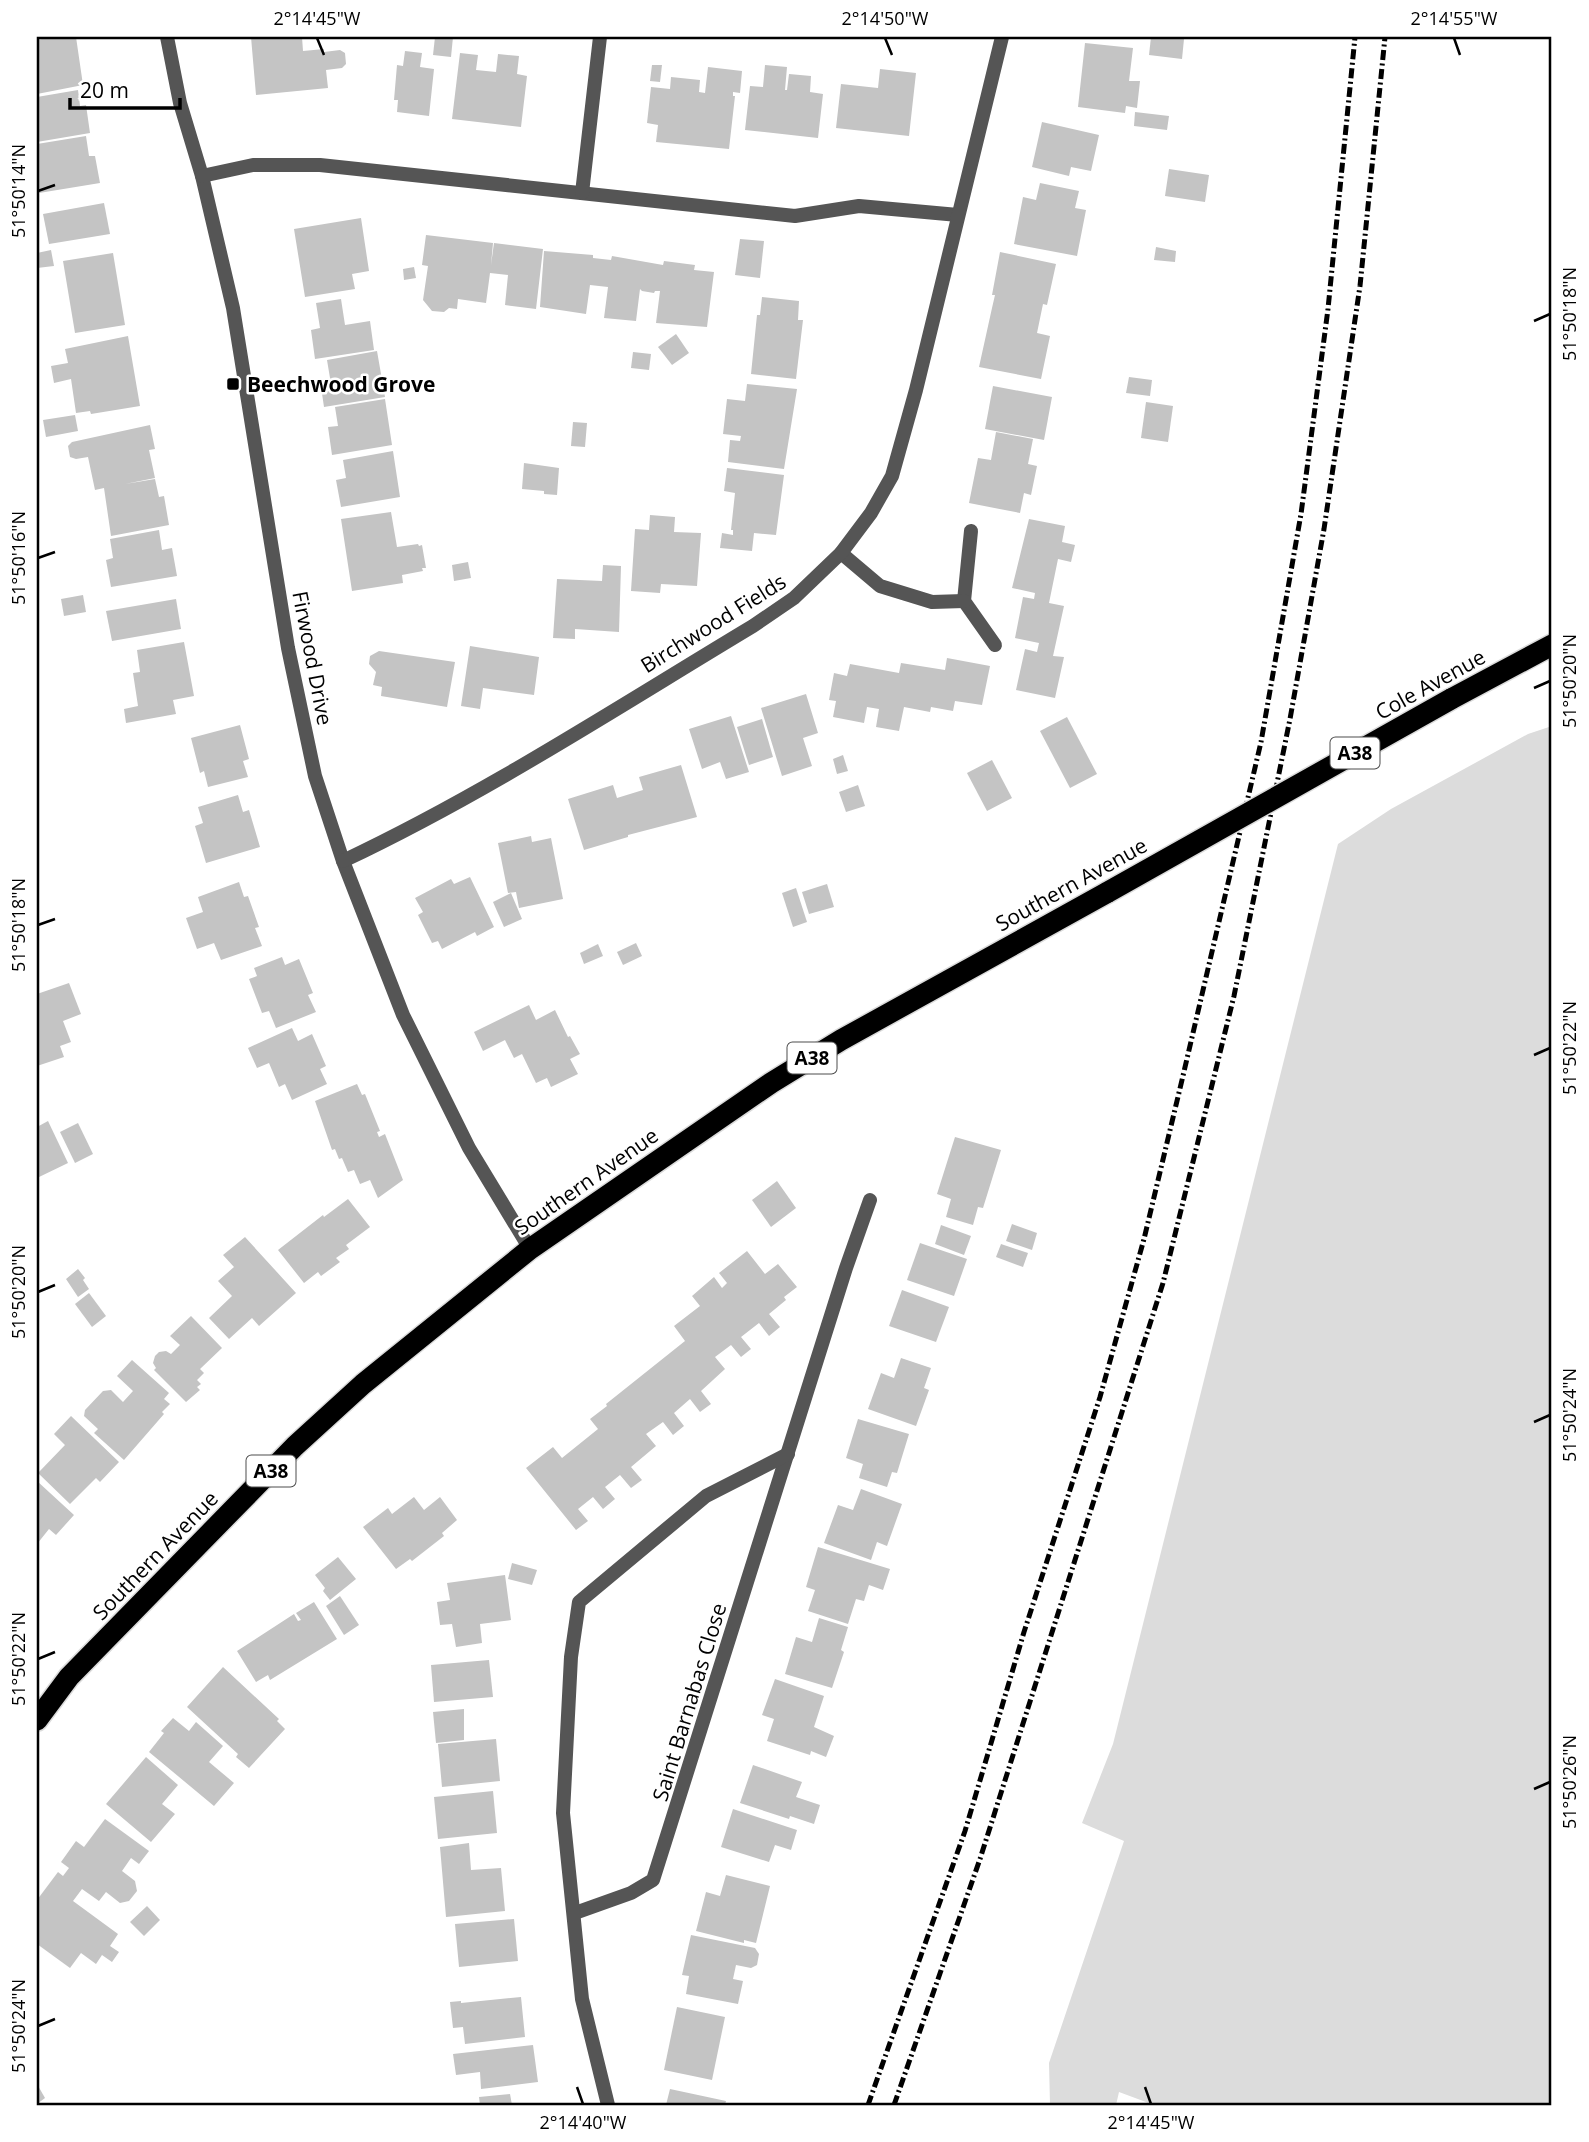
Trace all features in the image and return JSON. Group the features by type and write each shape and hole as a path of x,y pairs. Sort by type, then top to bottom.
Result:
{"highway":[{"name":"Cole Avenue","path":"1258,807 1552,645"},
{"name":"Southern Avenue","path":"37,1720 69,1677 295,1446 363,1384 530,1249 771,1083 829,1047 1258,807"}],"street":[{"name":"Firwood Drive","path":"167,37 180,103 233,307 288,648 315,776 343,861 403,1015 469,1148 530,1249"},
{"path":"582,193 600,37"},
{"name":"Birchwood Fields","path":"343,861 402,833 483,788 753,626 794,598 841,553 871,513 892,476 916,390 1002,37"},
{"path":"201,176 253,165 320,164 795,216 859,206 958,215"},
{"path":"971,531 964,601 995,645"},
{"path":"841,553 880,586 932,602 964,601"},
{"name":"Saint Barnabas Close","path":"575,1913 631,1893 653,1880 846,1268 870,1200"},
{"path":"608,2105 582,1999 563,1813 571,1657 579,1602 706,1496 788,1454"}],"shaded area":[{"path":"1552,726 1552,2105 1154,2105 1119,2092 1116,2105 1050,2105 1049,2063 1124,1841 1082,1823 1113,1744 1338,844 1391,809 1528,734"}],"building":[{"path":"41,37 76,37 83,85 37,94 37,40 42,39"},
{"path":"251,37 302,37 303,51 340,50 345,53 346,64 342,68 326,70 328,88 256,95"},
{"path":"435,37 453,37 451,57 433,55"},
{"path":"1151,37 1184,39 1182,59 1149,55"},
{"path":"1085,43 1133,48 1129,81 1140,81 1137,108 1126,106 1125,113 1078,107"},
{"path":"405,51 422,53 420,67 434,69 429,116 397,112 398,100 394,100 397,65 403,66"},
{"path":"460,53 478,55 476,70 496,72 498,54 519,56 517,74 527,76 521,127 452,119"},
{"path":"652,65 662,65 660,82 650,81"},
{"path":"765,65 787,67 785,90 789,74 811,76 810,92 823,94 818,138 745,130 750,86 763,87"},
{"path":"708,67 742,71 740,93 733,92 735,96 729,149 656,142 658,125 647,123 651,87 670,89 671,77 700,80 699,92 705,93"},
{"path":"880,69 916,73 909,136 836,128 841,84 878,88"},
{"path":"78,90 80,106 86,105 90,133 37,142 37,97"},
{"path":"1135,112 1169,116 1167,130 1134,126"},
{"path":"1042,122 1099,135 1091,171 1071,167 1069,176 1032,167"},
{"path":"86,136 89,156 95,156 100,183 39,193 37,144"},
{"path":"1169,169 1209,175 1205,202 1165,196"},
{"path":"1040,183 1079,191 1075,208 1086,210 1077,256 1014,244 1023,197 1036,200"},
{"path":"104,203 110,234 49,244 43,214"},
{"path":"361,218 369,271 352,274 355,289 305,297 294,229"},
{"path":"426,235 493,243 491,265 494,243 543,249 536,309 505,305 508,275 490,273 486,303 458,299 457,309 432,311 423,300 428,266 422,265"},
{"path":"740,239 764,241 760,278 735,275"},
{"path":"1156,247 1176,251 1175,262 1154,260"},
{"path":"51,250 54,266 37,268 37,253"},
{"path":"544,251 593,255 593,258 611,260 612,256 663,265 664,261 695,265 694,270 714,272 707,327 656,323 660,291 654,293 640,289 636,321 604,318 608,287 590,285 586,314 540,307"},
{"path":"1000,252 1056,264 1047,305 1043,304 1037,333 1050,336 1041,379 979,367 995,295 992,295"},
{"path":"113,253 125,325 75,333 63,261"},
{"path":"414,267 416,278 404,280 403,269"},
{"path":"762,297 799,301 798,320 803,320 796,379 751,374 757,315 760,315"},
{"path":"341,299 345,325 370,321 374,350 315,359 311,330 320,328 316,303"},
{"path":"676,334 689,353 672,365 658,347"},
{"path":"128,336 140,406 91,414 90,411 76,413 71,379 54,383 51,366 68,363 65,349"},
{"path":"377,351 385,397 324,407 320,380 330,378 327,360"},
{"path":"633,352 651,354 649,370 631,368"},
{"path":"1129,377 1152,380 1150,396 1126,393"},
{"path":"747,384 797,389 784,469 728,462 730,440 740,441 741,436 723,434 727,399 745,401"},
{"path":"993,386 1052,397 1044,440 985,429"},
{"path":"385,399 392,445 332,455 328,427 338,426 335,407"},
{"path":"1146,402 1173,406 1168,442 1141,438"},
{"path":"75,415 78,431 46,437 43,420"},
{"path":"573,422 587,423 585,447 571,446"},
{"path":"150,425 155,449 149,450 155,478 125,484 155,479 159,497 164,496 169,525 111,536 104,488 95,490 88,457 70,457 68,446 72,442"},
{"path":"996,432 1033,439 1028,464 1037,466 1031,495 1024,493 1020,513 969,503 978,458 991,460"},
{"path":"393,451 400,497 341,507 336,480 346,478 343,460"},
{"path":"524,463 559,468 557,495 522,489"},
{"path":"727,468 784,475 776,535 754,533 752,551 720,548 722,533 733,535 731,530 735,493 724,491"},
{"path":"391,512 397,547 422,545 426,568 402,575 403,583 352,591 341,519"},
{"path":"650,515 675,517 674,532 701,533 697,586 661,584 660,593 631,591 635,529 649,530"},
{"path":"1029,519 1065,526 1062,542 1075,545 1071,562 1058,559 1049,603 1064,606 1053,656 1064,657 1055,698 1016,690 1025,649 1037,652 1039,643 1015,638 1023,597 1034,599 1035,593 1012,588"},
{"path":"159,530 162,550 172,548 177,576 111,587 106,560 113,558 110,539"},
{"path":"468,562 471,578 454,581 452,565"},
{"path":"603,565 621,566 619,632 575,629 575,639 553,638 557,579 602,581"},
{"path":"83,595 86,612 64,616 61,599"},
{"path":"176,599 181,629 112,641 106,611"},
{"path":"184,642 194,696 173,700 176,714 126,723 124,709 138,706 133,673 140,672 137,650"},
{"path":"470,646 539,657 534,695 483,688 480,709 461,706"},
{"path":"379,651 455,662 447,707 381,696 382,687 373,685 376,672 369,664 370,656"},
{"path":"947,658 990,666 982,705 955,701 953,711 931,707 930,712 904,707 899,731 876,727 879,709 867,707 864,723 833,717 836,701 829,700 834,673 847,676 850,664 899,673 901,663 945,670"},
{"path":"806,694 818,733 803,738 812,766 782,776 761,708"},
{"path":"731,716 749,772 726,779 720,762 702,769 689,729"},
{"path":"1067,717 1097,774 1070,788 1040,731"},
{"path":"762,719 773,757 749,765 737,727"},
{"path":"240,725 249,759 243,761 248,777 208,787 204,771 200,773 191,738"},
{"path":"843,755 848,771 837,774 833,759"},
{"path":"992,760 1012,798 987,811 967,773"},
{"path":"681,765 697,817 584,850 568,799 613,785 617,798 643,790 639,777"},
{"path":"858,785 865,806 846,812 839,792"},
{"path":"238,795 243,812 249,810 260,847 206,863 195,826 203,823 198,807"},
{"path":"531,836 532,842 551,838 563,899 519,908 516,892 508,893 498,843"},
{"path":"470,877 494,927 477,936 475,932 442,949 438,941 432,943 418,915 423,912 415,898 451,879 454,884"},
{"path":"239,882 244,897 248,896 259,927 255,928 262,946 221,960 214,943 197,949 186,918 203,912 198,897"},
{"path":"827,884 834,907 809,914 802,892"},
{"path":"796,888 807,922 793,927 782,893"},
{"path":"511,893 522,919 504,927 493,902"},
{"path":"636,943 642,956 623,965 617,952"},
{"path":"598,944 603,956 584,964 580,953"},
{"path":"282,957 285,965 299,959 313,993 308,995 316,1012 276,1028 269,1011 262,1013 249,979 257,976 254,968"},
{"path":"69,983 81,1014 63,1021 71,1042 60,1046 64,1057 37,1066 37,994"},
{"path":"529,1005 536,1020 555,1010 580,1054 570,1059 578,1074 551,1087 547,1078 536,1083 522,1054 514,1058 505,1040 483,1051 474,1032"},
{"path":"292,1028 298,1041 312,1034 326,1066 320,1069 327,1084 292,1100 285,1084 279,1087 269,1063 257,1068 248,1048"},
{"path":"357,1084 362,1095 365,1094 380,1131 377,1132 379,1137 385,1134 403,1180 378,1198 370,1180 360,1184 354,1170 348,1172 342,1158 339,1159 335,1149 332,1150 315,1101"},
{"path":"48,1121 68,1163 37,1178 37,1127"},
{"path":"78,1123 93,1154 75,1163 60,1132"},
{"path":"955,1137 1001,1150 983,1208 978,1207 973,1225 946,1217 951,1199 937,1194"},
{"path":"777,1181 796,1208 771,1227 752,1200"},
{"path":"348,1199 370,1227 346,1245 349,1249 336,1258 340,1262 321,1276 318,1272 304,1283 278,1250"},
{"path":"1012,1224 1037,1233 1032,1250 1006,1241"},
{"path":"941,1225 971,1236 964,1255 935,1244"},
{"path":"245,1237 296,1293 259,1326 252,1318 229,1339 209,1318 232,1296 218,1281 234,1267 223,1255"},
{"path":"920,1243 967,1259 954,1296 907,1280"},
{"path":"1001,1244 1028,1253 1023,1267 996,1257"},
{"path":"747,1251 765,1274 778,1264 797,1287 769,1314 780,1327 769,1336 759,1323 741,1337 751,1349 741,1357 731,1345 715,1357 725,1369 701,1391 711,1404 700,1412 690,1399 674,1413 684,1426 673,1435 663,1422 646,1434 656,1446 631,1467 642,1480 631,1488 620,1475 605,1487 615,1499 603,1509 593,1497 578,1509 588,1521 576,1530 526,1468 553,1447 562,1458 598,1429 590,1419 685,1341 674,1326 700,1306 692,1296 714,1277 722,1288 727,1283 719,1273"},
{"path":"78,1269 89,1289 78,1297 66,1279"},
{"path":"902,1290 949,1307 936,1342 889,1326"},
{"path":"89,1293 106,1316 92,1327 75,1304"},
{"path":"191,1316 222,1348 200,1369 204,1373 197,1380 201,1384 197,1387 200,1390 186,1402 154,1370 156,1368 153,1363 159,1352 166,1351 171,1354 180,1345 170,1336"},
{"path":"901,1358 931,1368 924,1388 929,1390 916,1426 868,1409 881,1373 894,1378"},
{"path":"132,1360 169,1393 164,1399 170,1404 124,1460 94,1433 98,1429 84,1416 85,1410 103,1391 111,1390 123,1402 133,1391 117,1376"},
{"path":"71,1416 119,1462 100,1482 96,1478 70,1504 38,1473 65,1445 54,1434"},
{"path":"858,1419 909,1434 897,1473 892,1472 887,1487 859,1478 863,1464 846,1458"},
{"path":"37,1481 74,1515 56,1535 49,1529 37,1544"},
{"path":"861,1489 902,1504 887,1546 877,1542 871,1560 824,1543 838,1505 853,1510"},
{"path":"414,1497 424,1510 440,1497 457,1520 442,1533 444,1536 412,1561 410,1559 396,1569 363,1527 388,1508 392,1514"},
{"path":"818,1547 890,1569 883,1590 869,1585 864,1601 856,1599 848,1624 808,1611 815,1590 806,1587"},
{"path":"338,1557 356,1579 330,1600 315,1575"},
{"path":"512,1563 537,1570 532,1585 508,1579"},
{"path":"505,1575 511,1620 480,1624 482,1643 456,1647 452,1624 440,1625 437,1602 450,1600 447,1583"},
{"path":"340,1596 359,1625 344,1635 326,1606"},
{"path":"314,1602 337,1639 270,1680 268,1675 256,1682 237,1651 294,1614 298,1621 301,1620 296,1613"},
{"path":"819,1618 848,1627 841,1650 844,1652 832,1688 785,1674 796,1637 812,1642"},
{"path":"489,1660 493,1697 434,1702 431,1665"},
{"path":"223,1667 279,1719 277,1721 285,1729 249,1768 236,1757 238,1754 187,1707"},
{"path":"775,1679 824,1696 814,1727 834,1736 826,1757 811,1751 810,1755 767,1741 774,1719 762,1715"},
{"path":"464,1709 464,1740 436,1743 433,1712"},
{"path":"173,1718 189,1731 196,1722 223,1746 209,1762 234,1783 214,1806 149,1752 164,1733 161,1731"},
{"path":"496,1739 500,1781 442,1787 438,1744"},
{"path":"146,1757 178,1785 162,1804 175,1814 151,1842 106,1804"},
{"path":"753,1765 802,1782 796,1797 820,1805 814,1824 740,1803"},
{"path":"493,1791 497,1833 438,1839 434,1797"},
{"path":"733,1809 797,1830 791,1850 775,1845 769,1862 721,1847"},
{"path":"105,1819 149,1851 139,1864 131,1858 122,1871 135,1881 137,1891 129,1901 120,1903 106,1892 99,1901 82,1889 73,1901 118,1934 110,1946 119,1952 112,1962 102,1955 96,1964 81,1953 70,1968 37,1944 37,1900 58,1872 63,1876 69,1868 61,1862 76,1841 84,1847"},
{"path":"469,1843 471,1870 501,1868 505,1911 446,1917 440,1847"},
{"path":"726,1875 770,1886 756,1943 744,1940 744,1943 696,1931 706,1892 720,1896"},
{"path":"147,1906 160,1920 144,1936 130,1922"},
{"path":"514,1919 518,1961 459,1967 455,1924"},
{"path":"691,1935 755,1948 759,1954 757,1965 751,1968 736,1965 733,1979 743,1981 738,2004 686,1994 689,1976 682,1975"},
{"path":"521,1997 525,2037 465,2044 463,2027 453,2028 450,2002"},
{"path":"677,2007 725,2017 712,2080 664,2070"},
{"path":"533,2045 538,2082 481,2089 480,2072 456,2075 453,2054"},
{"path":"37,2084 45,2098 37,2104"},
{"path":"670,2089 726,2101 725,2105 666,2105"},
{"path":"510,2094 512,2105 480,2105 479,2097"}],"railway":[{"path":"868,2105 965,1831 1024,1632 1100,1397 1144,1239 1182,1080 1261,742 1301,514 1328,309 1355,37"},
{"path":"894,2105 980,1859 1163,1283 1234,996 1290,719 1324,529 1360,286 1385,37"}],"place":[{"name":"Beechwood Grove","path":"233,384"}]}
